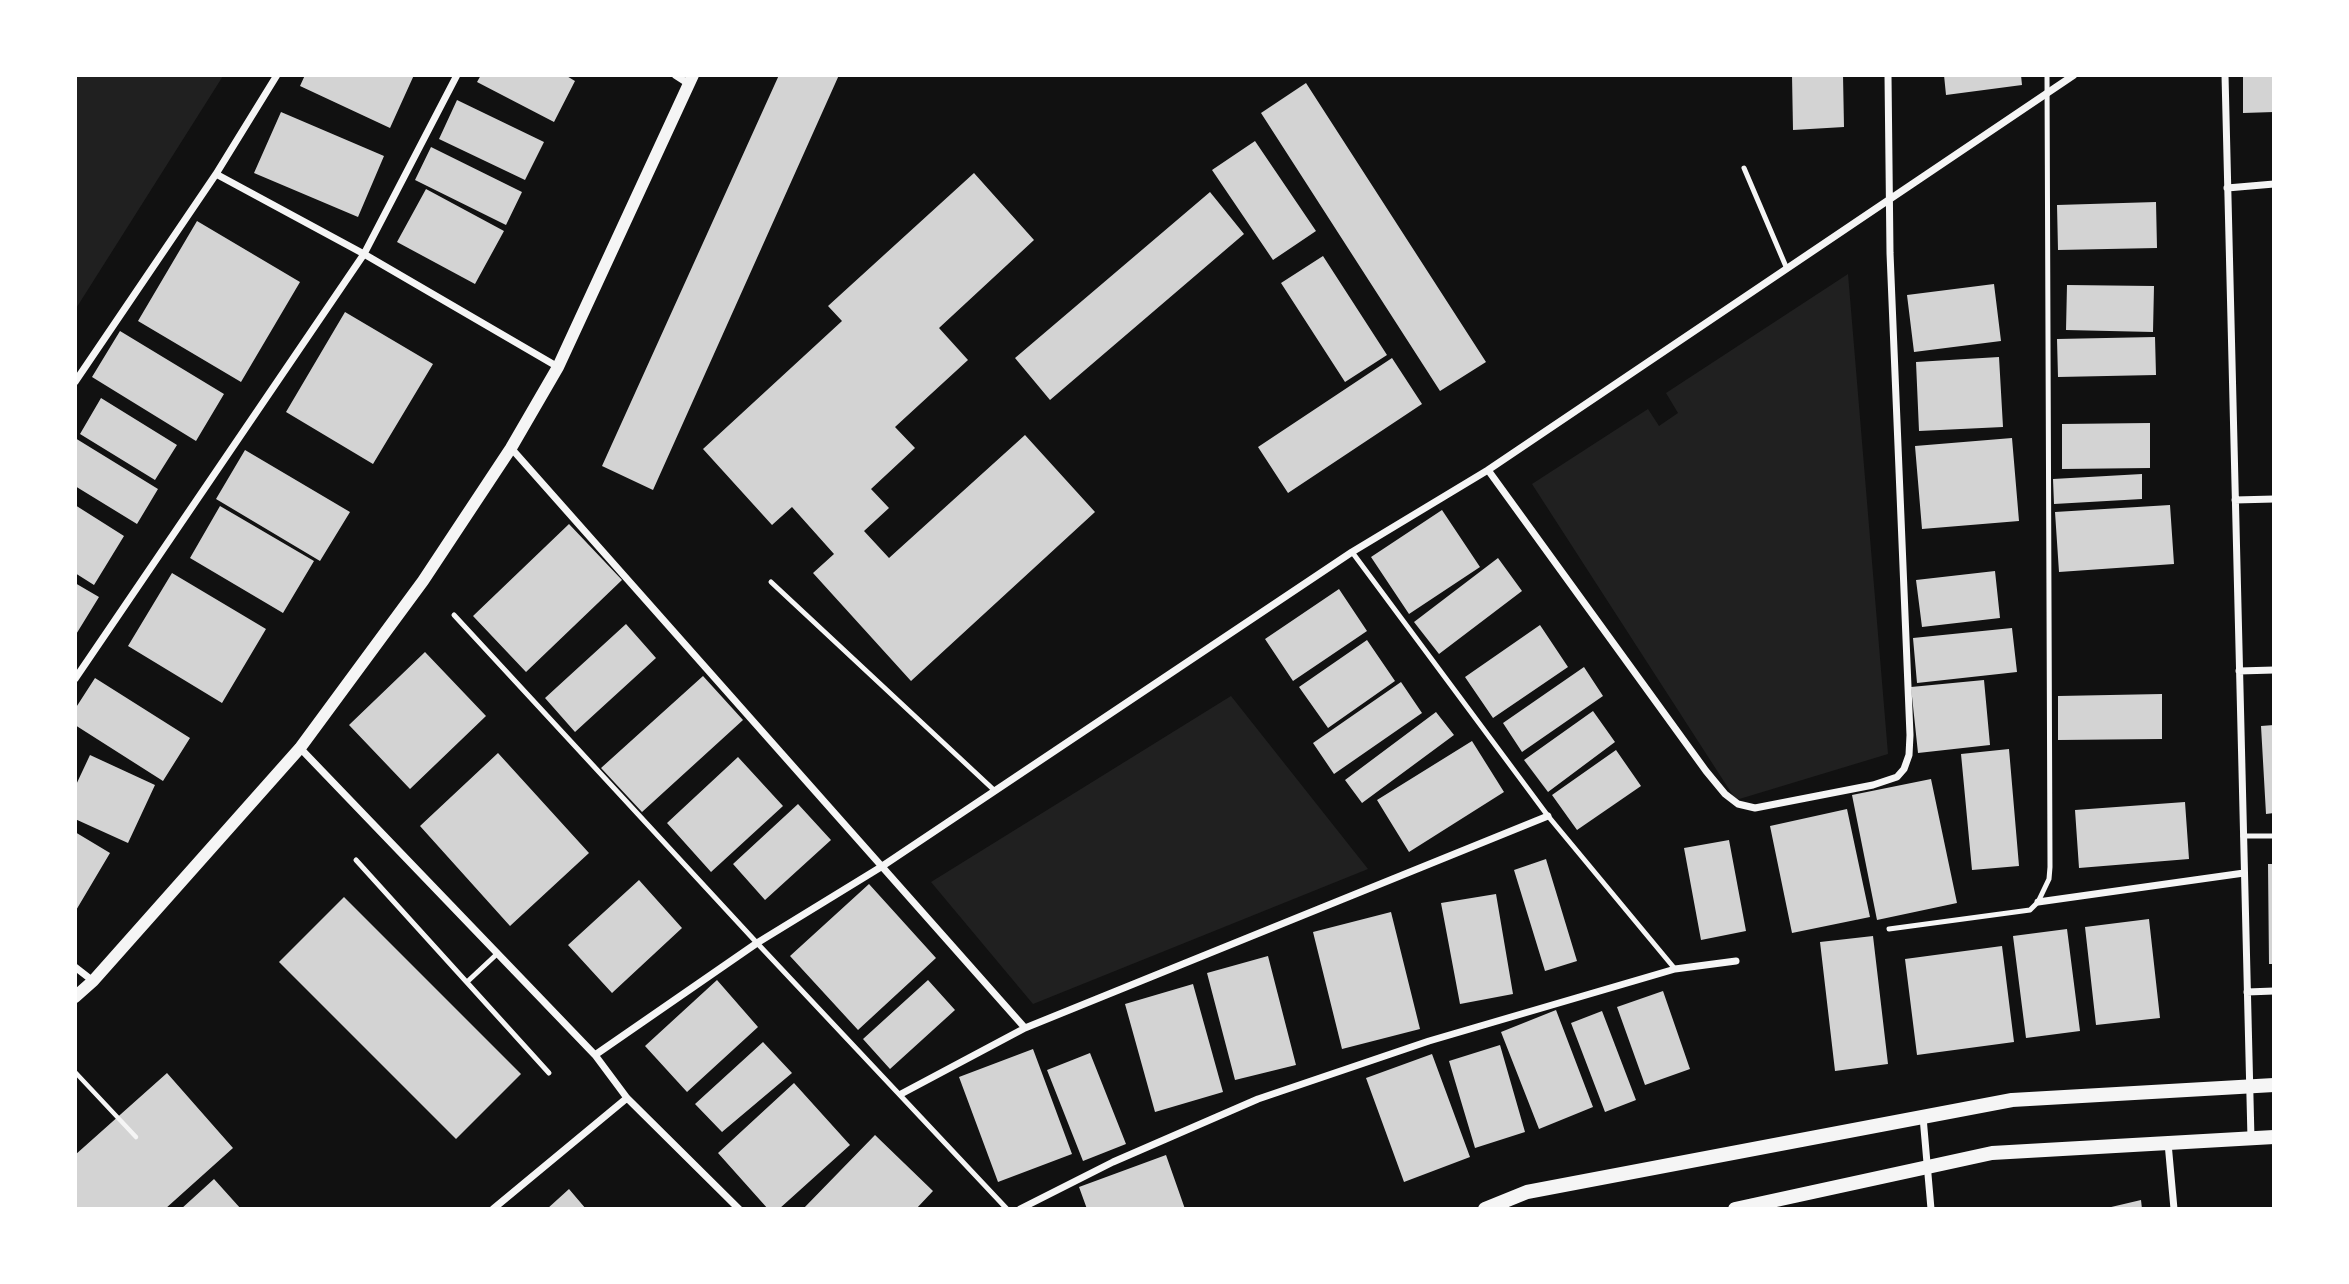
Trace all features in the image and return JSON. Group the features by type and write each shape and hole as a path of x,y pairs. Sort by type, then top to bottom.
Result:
{"main road":[{"path":"1485,1209 1527,1192 2012,1100 2274,1086"},
{"path":"1735,1209 1992,1153 2274,1137"}],"street":[{"path":"75,382 216,174 277,75"},
{"path":"75,679 364,254 457,75"},
{"path":"75,997 93,981 300,748 423,581 511,449 558,367 691,80 675,75"},
{"path":"1488,470 1706,771 1725,794 1738,804 1755,808 1873,785 1897,776 1905,769 1910,735 1889,201 1888,75"},
{"path":"594,1055 757,943 881,867 1352,552 1488,470 2074,75"},
{"path":"2225,75 2251,1139"},
{"path":"216,174 364,254 558,367"},
{"path":"2227,188 2274,184"},
{"path":"511,449 1025,1028"},
{"path":"2235,500 2274,499"},
{"path":"2239,671 2274,670"},
{"path":"300,748 594,1055 627,1098 739,1209"},
{"path":"901,1094 1025,1028 1548,816"},
{"path":"2038,902 2244,873"},
{"path":"1020,1209 1113,1162 1258,1099 1429,1041 1675,969 1736,961"},
{"path":"75,967 93,981"},
{"path":"2247,992 2274,991"},
{"path":"492,1209 627,1098"},
{"path":"1923,1117 1931,1209"},
{"path":"2168,1143 2174,1209"}],"lane":[{"path":"1889,929 2029,911 2038,902 2049,880 2047,75"},
{"path":"1744,168 1787,269"},
{"path":"1352,552 1548,816 1675,969"},
{"path":"771,582 995,791"},
{"path":"454,615 1007,1209"},
{"path":"2243,836 2274,836"},
{"path":"356,860 550,1073"},
{"path":"467,982 498,953"}],"path":[{"path":"75,1072 135,1137"}],"shaded area":[{"path":"75,75 223,76 75,310"},
{"path":"1848,274 1888,754 1736,800 1532,484 1648,409 1659,426 1678,413 1666,393"},
{"path":"1231,696 1368,869 1033,1004 931,882"}],"building":[{"path":"305,75 414,75 390,128 300,86"},
{"path":"481,75 565,75 575,81 554,122 477,82"},
{"path":"779,75 839,75 653,490 602,466"},
{"path":"1792,75 1843,75 1844,127 1793,130"},
{"path":"1944,75 2021,75 2022,85 1946,95"},
{"path":"2243,75 2274,75 2274,112 2243,113"},
{"path":"1306,83 1486,362 1440,391 1261,113"},
{"path":"457,100 544,142 525,180 439,139"},
{"path":"281,112 384,156 358,217 254,173"},
{"path":"1255,141 1316,231 1273,260 1212,170"},
{"path":"431,147 522,192 506,225 415,180"},
{"path":"974,173 1034,240 939,328 968,360 895,427 915,448 871,489 889,508 864,531 889,558 1025,435 1095,512 911,681 813,573 834,554 792,507 772,525 703,449 842,321 828,306"},
{"path":"426,189 504,231 475,284 397,242"},
{"path":"1210,192 1244,234 1050,400 1015,358"},
{"path":"2156,202 2157,248 2058,250 2057,205"},
{"path":"197,221 300,282 241,382 138,321"},
{"path":"1323,256 1387,355 1345,382 1281,283"},
{"path":"1994,284 2001,341 1914,352 1907,295"},
{"path":"2067,285 2154,286 2153,332 2066,330"},
{"path":"345,312 433,364 373,464 286,412"},
{"path":"120,331 224,394 196,441 92,377"},
{"path":"2155,337 2156,375 2058,377 2057,339"},
{"path":"1999,357 2003,427 1919,431 1916,362"},
{"path":"1392,358 1422,404 1288,493 1258,447"},
{"path":"101,398 177,445 155,480 80,434"},
{"path":"2150,423 2150,468 2062,469 2062,424"},
{"path":"75,438 158,489 137,524 75,486"},
{"path":"2012,438 2019,521 1922,529 1915,446"},
{"path":"245,450 350,512 320,561 216,499"},
{"path":"2142,474 2142,499 2054,504 2053,479"},
{"path":"75,505 124,536 94,585 75,573"},
{"path":"2170,505 2174,564 2059,572 2055,512"},
{"path":"220,506 314,561 283,613 190,558"},
{"path":"1442,510 1480,567 1409,614 1371,557"},
{"path":"569,524 622,580 526,672 473,616"},
{"path":"1498,558 1522,591 1439,654 1414,622"},
{"path":"1995,571 2000,618 1922,627 1916,580"},
{"path":"172,573 266,629 222,703 128,646"},
{"path":"75,583 99,597 75,636"},
{"path":"1339,589 1367,631 1293,681 1265,639"},
{"path":"626,624 656,658 575,732 545,698"},
{"path":"1540,625 1568,667 1493,718 1465,677"},
{"path":"2012,628 2017,672 1917,683 1913,638"},
{"path":"1367,640 1395,681 1328,728 1299,687"},
{"path":"425,652 486,716 410,789 349,725"},
{"path":"1584,667 1603,696 1522,752 1503,723"},
{"path":"703,676 743,720 642,812 601,768"},
{"path":"95,678 190,738 163,781 75,725 75,709"},
{"path":"1984,680 1990,745 1918,753 1911,687"},
{"path":"1401,682 1422,713 1334,774 1313,743"},
{"path":"2162,694 2162,739 2058,740 2058,696"},
{"path":"1593,711 1615,742 1548,792 1524,760"},
{"path":"1436,712 1454,735 1362,803 1345,780"},
{"path":"2274,725 2274,813 2266,814 2261,726"},
{"path":"1472,741 1504,792 1409,852 1377,800"},
{"path":"2009,749 2019,866 1972,870 1961,754"},
{"path":"1616,750 1641,786 1577,830 1552,795"},
{"path":"498,753 589,853 510,926 420,826"},
{"path":"90,755 155,785 128,843 75,819 75,787"},
{"path":"738,757 783,806 711,872 667,823"},
{"path":"1931,779 1957,903 1877,920 1852,795"},
{"path":"2185,802 2189,859 2079,868 2075,810"},
{"path":"798,804 831,840 765,900 733,864"},
{"path":"1847,809 1870,917 1792,933 1770,826"},
{"path":"75,832 110,853 75,912"},
{"path":"1729,840 1746,931 1701,940 1684,848"},
{"path":"1546,859 1577,961 1545,971 1514,870"},
{"path":"2268,864 2274,864 2274,964 2269,964"},
{"path":"639,880 682,928 612,993 568,945"},
{"path":"869,884 936,958 858,1030 790,956"},
{"path":"1496,894 1513,994 1460,1004 1441,903"},
{"path":"344,897 521,1074 456,1139 279,962"},
{"path":"1391,912 1420,1029 1342,1049 1313,932"},
{"path":"2149,919 2160,1018 2096,1025 2085,927"},
{"path":"2067,929 2080,1031 2026,1038 2013,936"},
{"path":"1873,936 1888,1064 1835,1071 1820,942"},
{"path":"2002,946 2014,1042 1917,1055 1905,959"},
{"path":"1268,956 1296,1065 1235,1080 1207,973"},
{"path":"717,980 758,1027 687,1092 645,1046"},
{"path":"928,980 955,1010 890,1069 863,1039"},
{"path":"1193,984 1223,1092 1155,1112 1125,1004"},
{"path":"1663,991 1690,1069 1645,1085 1617,1007"},
{"path":"1556,1010 1593,1107 1539,1129 1501,1032"},
{"path":"1602,1011 1636,1100 1605,1112 1571,1023"},
{"path":"763,1042 792,1073 722,1132 695,1104"},
{"path":"1500,1045 1525,1132 1475,1148 1449,1061"},
{"path":"1033,1049 1072,1154 998,1182 959,1077"},
{"path":"1090,1053 1126,1144 1083,1161 1047,1070"},
{"path":"1432,1054 1470,1157 1404,1182 1366,1078"},
{"path":"167,1073 233,1148 165,1209 75,1209 75,1155"},
{"path":"794,1083 850,1145 779,1209 768,1209 718,1153"},
{"path":"875,1135 933,1191 916,1209 803,1209"},
{"path":"1166,1155 1185,1209 1087,1209 1079,1187"},
{"path":"214,1179 241,1209 181,1209"},
{"path":"569,1189 586,1209 547,1209"},
{"path":"2141,1200 2142,1209 2107,1209 2107,1208"}]}
